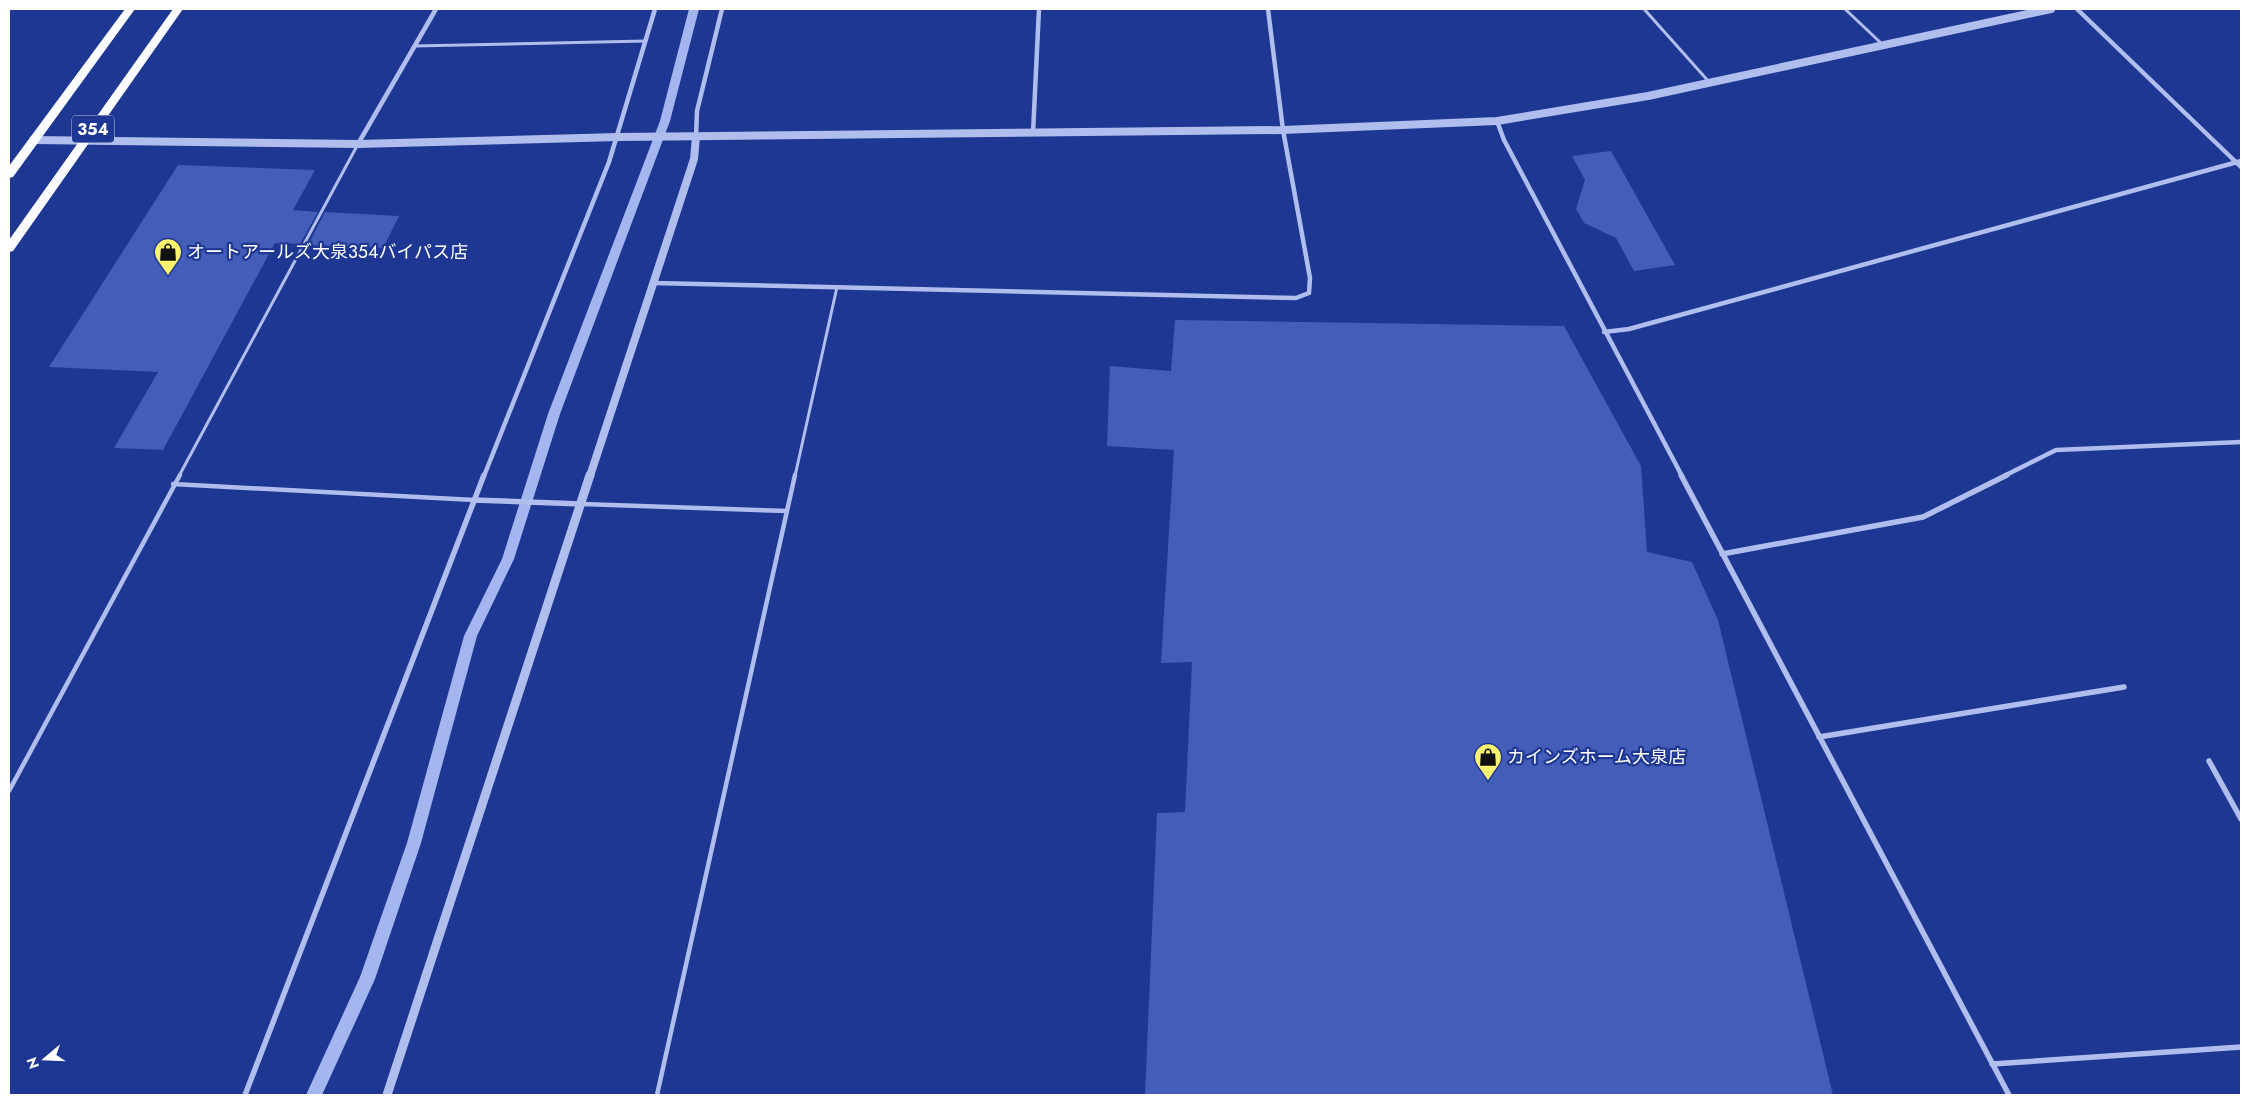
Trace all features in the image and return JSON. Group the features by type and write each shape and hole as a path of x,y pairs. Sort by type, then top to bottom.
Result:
{"highway":[{"name":"354","path":"9,174 130,9"},
{"name":"354","path":"9,248 178,9"}],"street":[{"path":"358,144 436,9"},
{"path":"245,1095 474,500 618,137 655,9"},
{"path":"387,1095 694,159 697,112 722,9"},
{"path":"1033,133 1038,9"},
{"path":"653,283 1296,298 1309,293 1310,278 1283,130 1268,9"},
{"path":"34,140 358,144 618,137 1283,130 1496,121 1590,107 1710,83 2026,11 2051,9"},
{"path":"2077,9 2239,161 2241,167"},
{"path":"1496,121 1504,140 1604,332 2009,1095"},
{"path":"1604,332 1629,329 2064,211 2239,161"},
{"path":"1722,554 1923,517 2056,450 2241,442"},
{"path":"474,500 581,504"},
{"path":"1819,737 2124,687"},
{"path":"2209,761 2241,819"},
{"path":"1992,1064 2241,1047"}],"lane":[{"path":"1644,9 1710,83"},
{"path":"1845,9 1882,44"},
{"path":"414,46 645,41"},
{"path":"9,791 358,144"},
{"path":"658,1095 837,287"},
{"path":"173,484 474,500"},
{"path":"581,504 787,512"}],"building":[{"path":"1611,151 1675,265 1634,271 1616,238 1584,223 1576,209 1585,180 1572,156"},
{"path":"178,165 315,170 293,210 318,212 300,244 275,243 163,450 114,448 158,372 49,367"},
{"path":"325,212 399,216 383,248 308,245"},
{"path":"1175,320 1564,326 1641,466 1647,552 1692,562 1718,620 1833,1095 1145,1095 1157,813 1185,812 1192,662 1161,663 1174,450 1107,446 1110,366 1171,371"}],"waterway":[{"path":"314,1095 367,979 414,843 471,636 508,559 554,414 665,121 694,9"}],"place":[{"name":"オートアールズ大泉354バイパス店","path":"168,276"},
{"name":"カインズホーム大泉店","path":"1488,781"}]}
